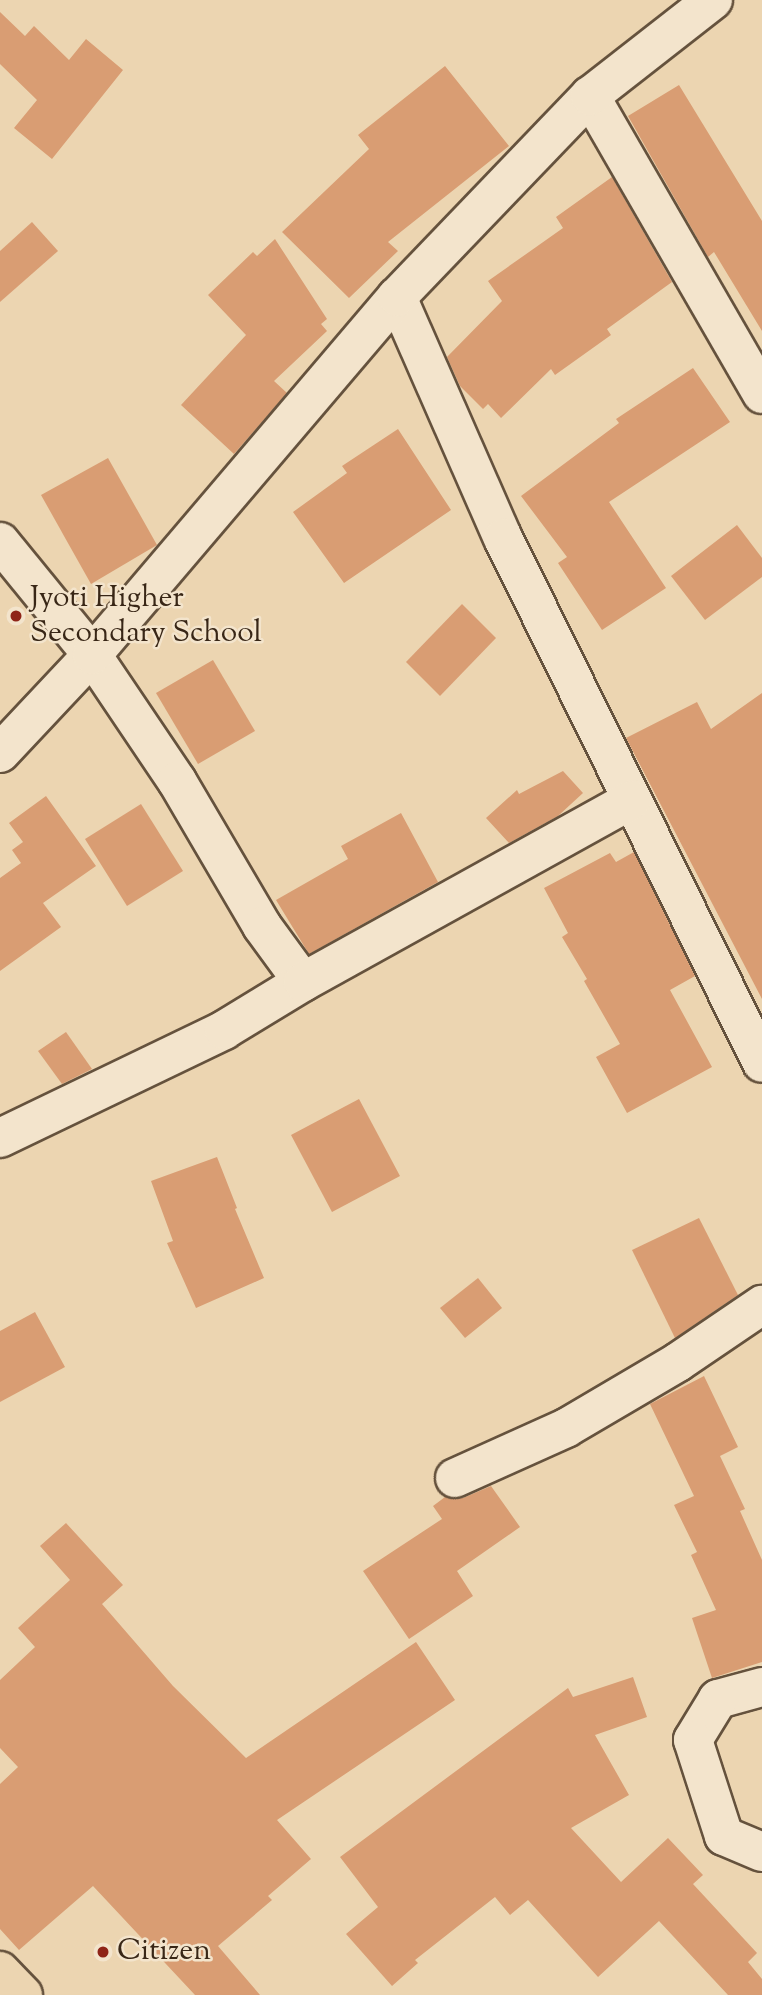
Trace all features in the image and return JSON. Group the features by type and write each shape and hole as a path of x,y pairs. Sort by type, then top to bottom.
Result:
{"main road":[{"path":"0,1970 23,1995"}],"street":[{"path":"0,753 92,655 397,297 590,96 713,0"},
{"path":"590,96 762,394"},
{"path":"397,297 503,538 762,1063"},
{"path":"0,542 92,655 177,781 262,926 303,982"},
{"path":"0,1138 224,1030 303,982 632,800"},
{"path":"455,1478 566,1428 678,1362 762,1305"},
{"path":"762,1687 718,1699 693,1740 724,1836 762,1852"}],"building":[{"path":"0,12 25,36 34,26 69,60 86,39 123,70 52,159 14,128 37,100 0,64"},
{"path":"445,66 509,146 388,242 398,251 349,298 282,232 369,149 358,135"},
{"path":"679,85 762,221 762,331 714,252 708,257 628,116"},
{"path":"612,177 672,282 607,329 611,335 555,375 551,369 501,418 488,404 483,409 460,386 447,357 502,301 488,281 563,228 556,217"},
{"path":"32,222 58,251 0,302 0,251"},
{"path":"275,239 327,319 321,324 327,331 274,381 287,393 234,454 181,405 246,335 208,295 253,252 257,256"},
{"path":"693,368 730,422 609,502 666,588 602,630 558,563 567,557 521,496 619,423 616,419"},
{"path":"398,429 451,510 344,583 293,512 347,473 342,466"},
{"path":"108,458 157,545 91,584 41,495"},
{"path":"737,525 762,558 762,577 705,620 671,576"},
{"path":"462,604 496,638 440,696 406,662"},
{"path":"213,660 255,731 198,764 156,693"},
{"path":"762,693 762,999 626,738 697,702 711,729"},
{"path":"563,771 583,793 558,816 509,843 486,818 517,790 519,794"},
{"path":"46,796 96,866 43,903 61,927 0,971 0,878 21,863 12,850 23,842 9,823"},
{"path":"141,804 183,871 127,906 85,839"},
{"path":"401,813 438,882 309,954 276,900 348,859 341,846"},
{"path":"634,852 695,976 670,990 712,1067 627,1113 596,1057 620,1044 562,937 568,933 544,888 610,853 616,862"},
{"path":"66,1032 92,1069 62,1084 38,1051"},
{"path":"359,1099 400,1176 332,1212 291,1135"},
{"path":"217,1157 264,1278 196,1308 167,1243 173,1241 151,1181"},
{"path":"699,1218 738,1295 675,1338 632,1250"},
{"path":"478,1278 502,1308 465,1338 440,1308"},
{"path":"35,1312 65,1367 0,1402 0,1331"},
{"path":"704,1376 738,1447 720,1456 745,1509 740,1511 762,1560 762,1662 712,1678 692,1618 716,1610 691,1555 697,1552 674,1505 694,1496 650,1404"},
{"path":"491,1486 520,1527 457,1571 473,1596 409,1639 363,1571 442,1519 433,1506 445,1497 463,1498"},
{"path":"66,1523 123,1585 102,1604 173,1686 246,1758 416,1642 455,1700 277,1820 311,1859 268,1896 272,1900 218,1946 260,1995 195,1995 93,1886 19,1950 0,1929 0,1784 18,1767 0,1748 0,1680 35,1647 18,1628 70,1580 40,1546"},
{"path":"633,1677 647,1717 595,1735 629,1795 571,1828 621,1882 668,1838 703,1875 693,1884 757,1953 748,1962 762,1979 762,1995 728,1995 659,1921 598,1977 528,1900 510,1915 495,1897 415,1960 418,1963 392,1986 346,1934 378,1907 340,1857 568,1688 573,1697"}],"place":[{"name":"Jyoti Higher Secondary School","path":"16,616"},
{"name":"Citizen","path":"103,1952"}]}
